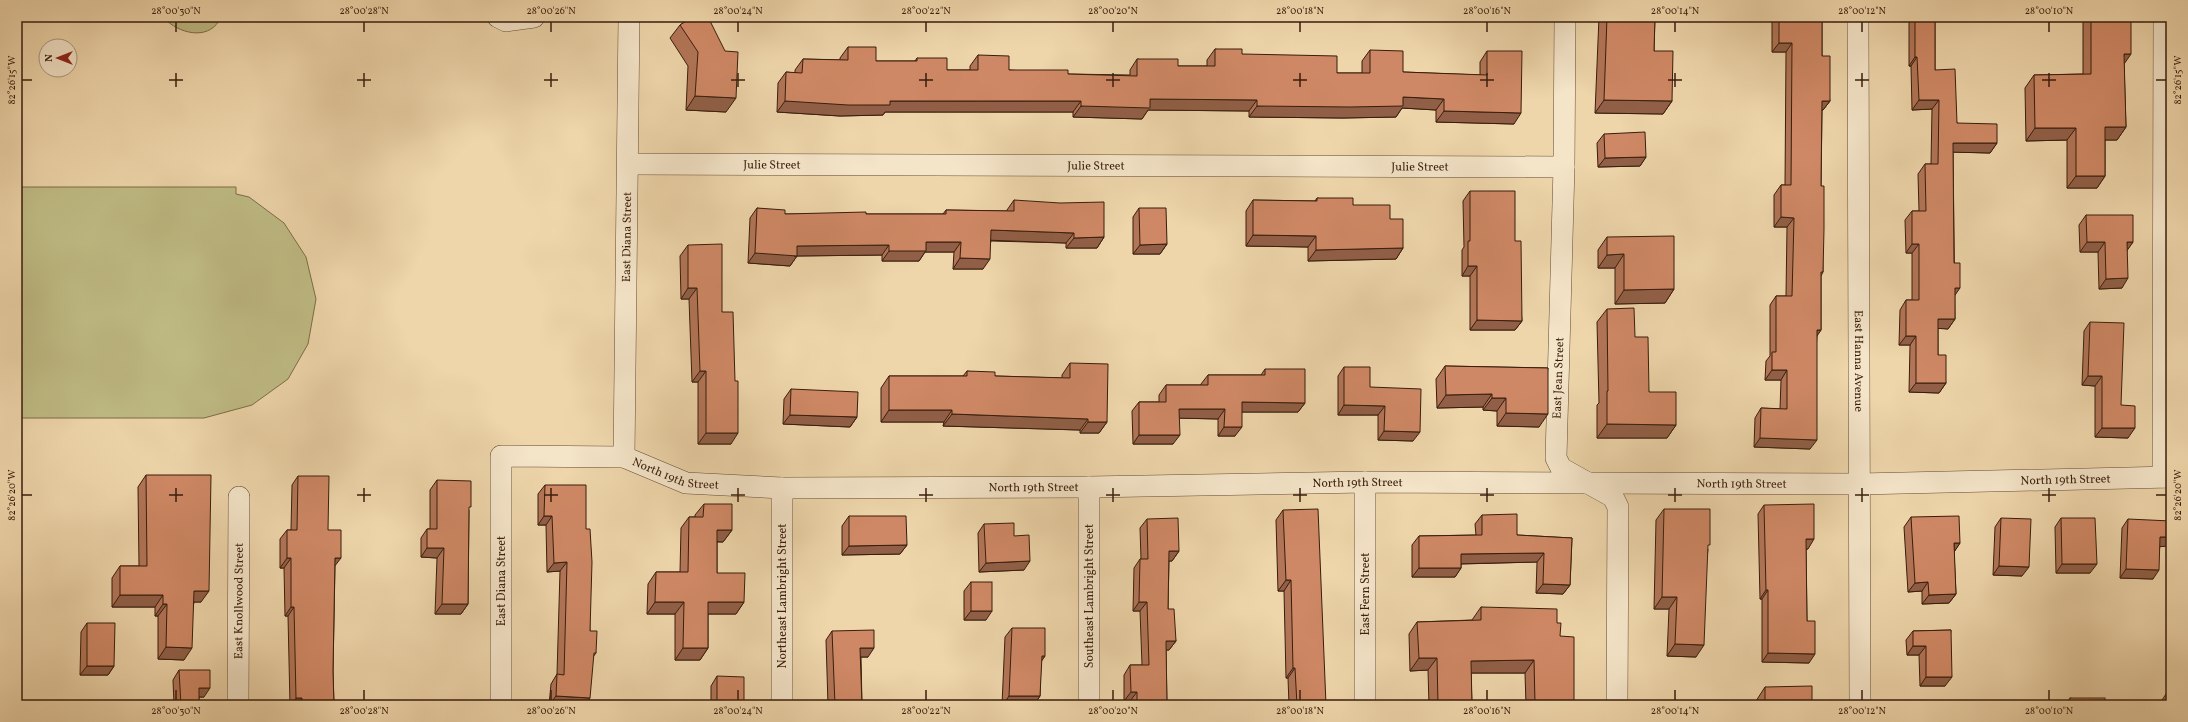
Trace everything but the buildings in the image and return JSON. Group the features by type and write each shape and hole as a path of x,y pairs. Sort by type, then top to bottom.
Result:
{"street":[{"path":"498,17 506,21 529,18"},
{"name":"East Diana Street","path":"624,457 628,164 628,17"},
{"name":"East Jean Street","path":"1565,17 1564,167 1556,458 1561,468 1585,483 1613,497 1618,507 1617,705"},
{"name":"East Hanna Avenue","path":"1858,17 1860,705"},
{"path":"2164,17 2167,477"},
{"name":"Julie Street","path":"628,164 1564,167"},
{"name":"East Diana Street","path":"501,456 501,705"},
{"name":"North 19th Street","path":"501,456 624,457 686,483 782,488 1089,487 1365,482 1860,484 2167,477"},
{"name":"East Fern Street","path":"1365,482 1365,705"},
{"name":"Southeast Lambright Street","path":"1089,487 1089,705"},
{"name":"Northeast Lambright Street","path":"782,488 782,705"},
{"name":"East Knollwood Street","path":"238,705 239,497"}],"shaded area":[{"path":"167,17 221,17 211,29 196,33 181,30 167,21"},
{"path":"17,187 236,187 236,194 249,197 284,223 306,257 316,299 308,344 288,379 252,405 204,418 17,418"}]}
